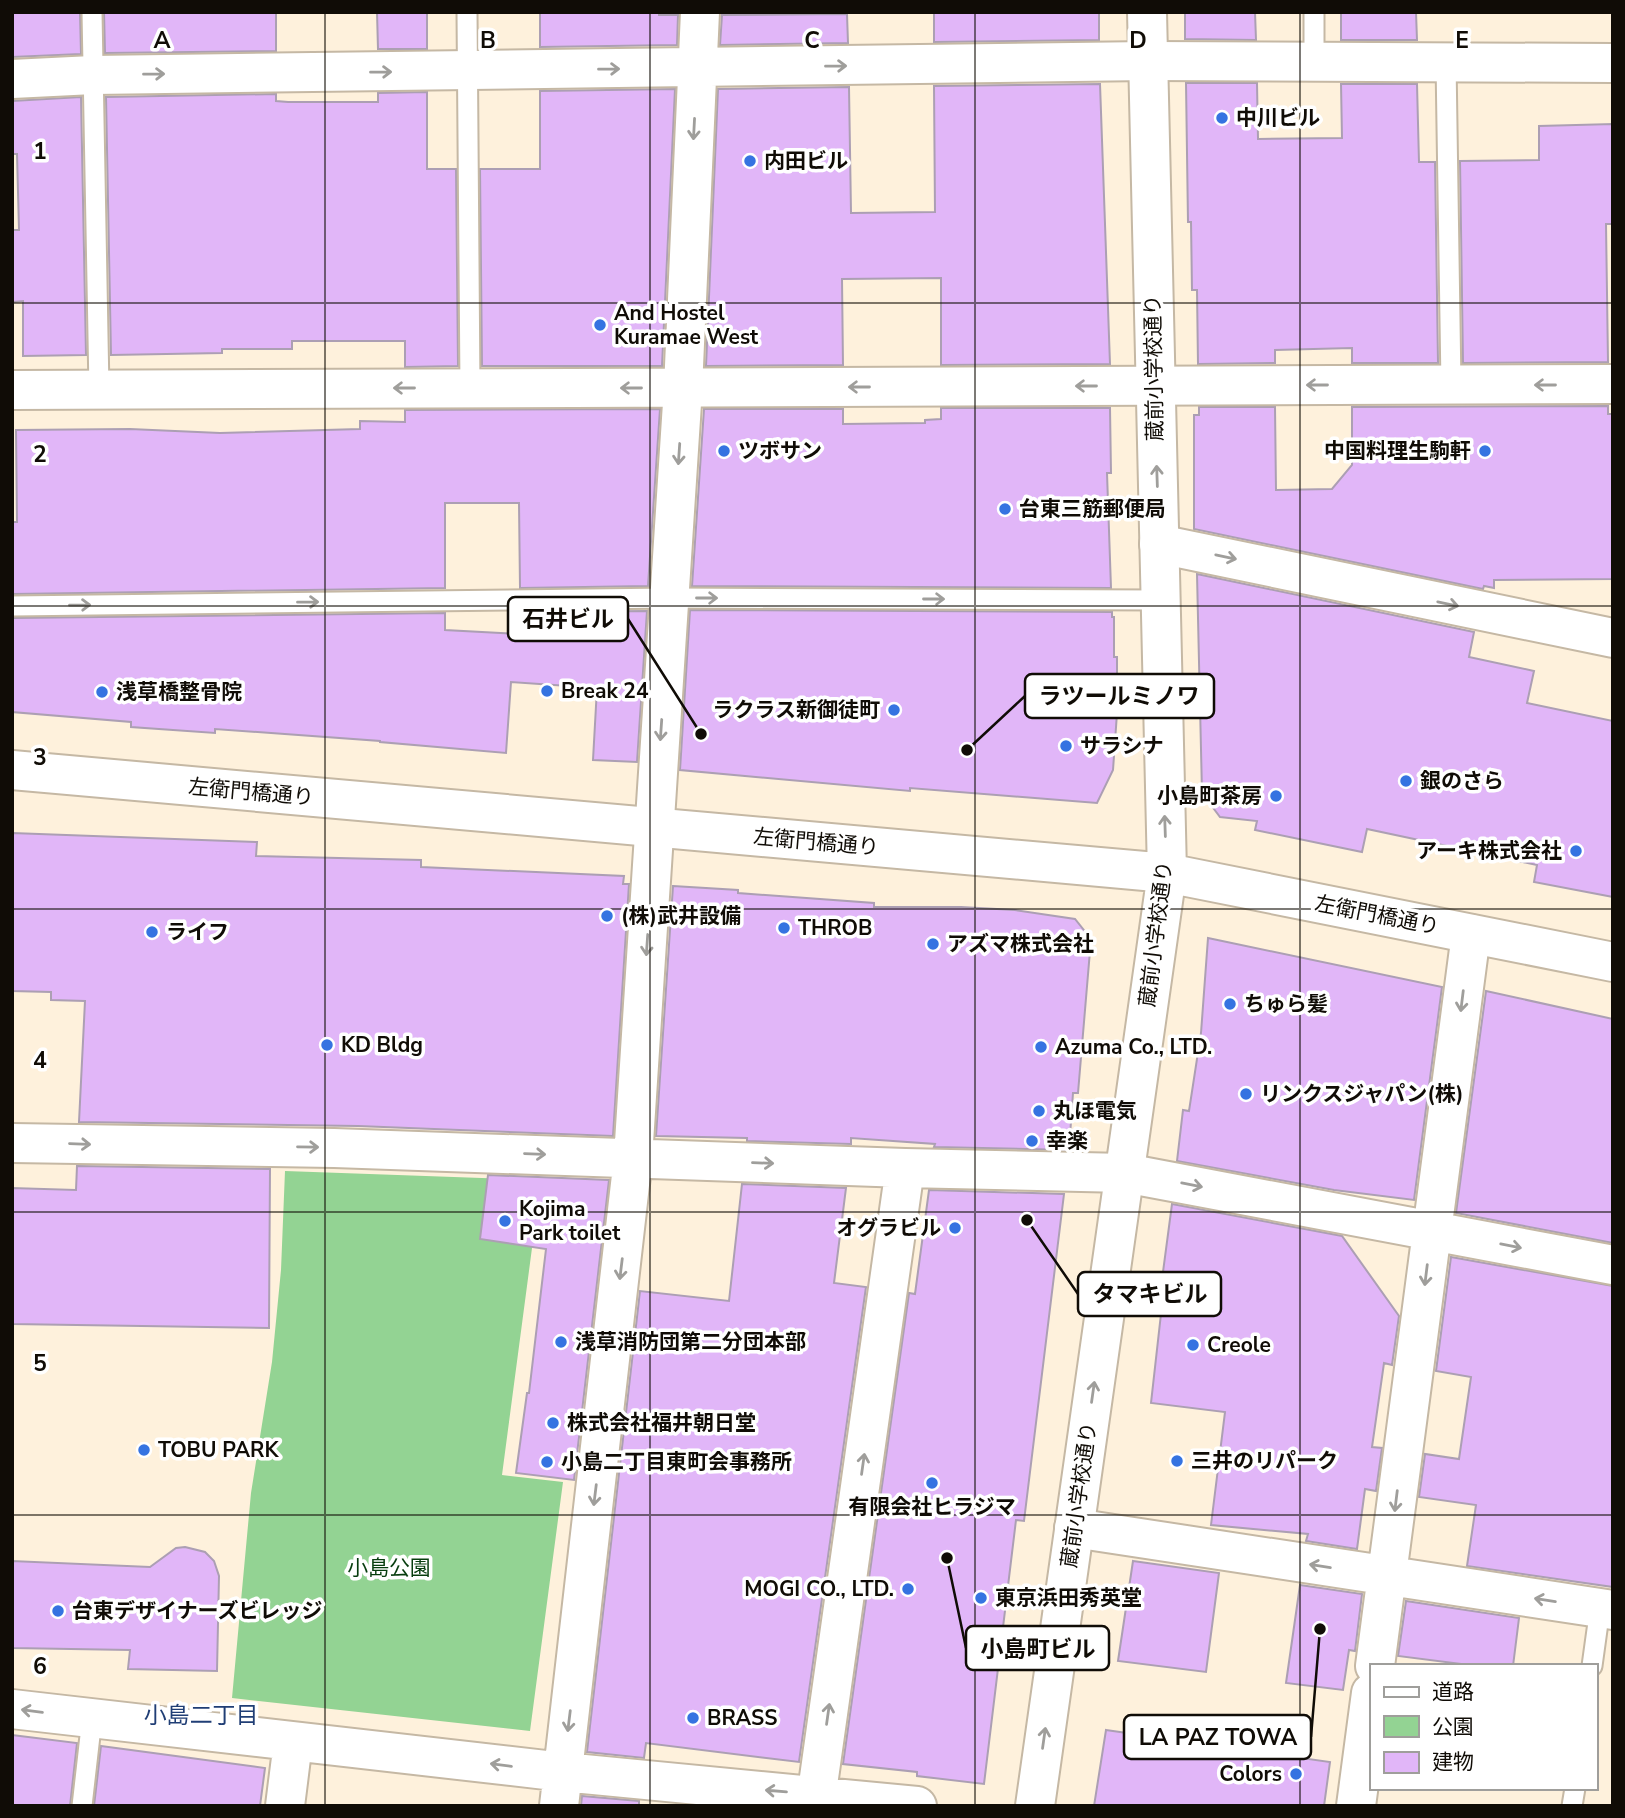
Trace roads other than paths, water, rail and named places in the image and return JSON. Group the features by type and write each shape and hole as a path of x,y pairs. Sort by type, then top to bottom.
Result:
{"street":[{"path":"561,1789 633,1158 683,388 700,12"},
{"name":"蔵前小学校通り","path":"1035,1806 1167,873 1147,12"},
{"path":"12,79 93,75 1148,61 1613,63"},
{"path":"12,390 1613,384"},
{"path":"1159,544 1613,638"},
{"name":"左衛門橋通り","path":"12,770 1167,873 1613,962"},
{"path":"1375,1664 1471,934"},
{"path":"12,1143 334,1148 1125,1173 1613,1265"},
{"path":"815,1800 905,1168"},
{"path":"1074,1528 1606,1609"},
{"path":"1356,1806 1370,1701"},
{"path":"12,1709 293,1742 561,1789 918,1806"},
{"path":"285,1806 293,1742"}],"lane":[{"path":"92,12 99,390"},
{"path":"467,12 470,388"},
{"path":"1314,12 1314,62"},
{"path":"1446,62 1451,385"},
{"path":"12,606 670,598 1160,600"},
{"path":"1592,1664 1606,1609"},
{"path":"82,1806 92,1718"}],"place":[{"name":"中川ビル","path":"1222,118"},
{"name":"内田ビル","path":"750,161"},
{"name":"And Hostel Kuramae West","path":"600,325"},
{"name":"ツボサン","path":"724,451"},
{"name":"中国料理生駒軒","path":"1485,451"},
{"name":"台東三筋郵便局","path":"1005,509"},
{"name":"Break 24","path":"547,691"},
{"name":"浅草橋整骨院","path":"102,692"},
{"name":"ラクラス新御徒町","path":"894,710"},
{"name":"石井ビル","path":"701,734"},
{"name":"サラシナ","path":"1066,746"},
{"name":"ラツールミノワ","path":"967,750"},
{"name":"銀のさら","path":"1406,781"},
{"name":"小島町茶房","path":"1276,796"},
{"name":"アーキ株式会社","path":"1576,851"},
{"name":"(株)武井設備","path":"607,916"},
{"name":"THROB","path":"784,928"},
{"name":"ライフ","path":"152,932"},
{"name":"アズマ株式会社","path":"933,944"},
{"name":"ちゅら髪","path":"1230,1004"},
{"name":"KD Bldg","path":"327,1045"},
{"name":"Azuma Co., LTD.","path":"1041,1047"},
{"name":"リンクスジャパン(株)","path":"1246,1094"},
{"name":"丸ほ電気","path":"1039,1111"},
{"name":"幸楽","path":"1032,1141"},
{"name":"タマキビル","path":"1027,1220"},
{"name":"Kojima Park toilet","path":"505,1221"},
{"name":"オグラビル","path":"955,1228"},
{"name":"浅草消防団第二分団本部","path":"561,1342"},
{"name":"Creole","path":"1193,1345"},
{"name":"株式会社福井朝日堂","path":"553,1423"},
{"name":"TOBU PARK","path":"144,1450"},
{"name":"三井のリパーク","path":"1177,1461"},
{"name":"小島二丁目東町会事務所","path":"547,1462"},
{"name":"有限会社ヒラジマ","path":"932,1483"},
{"name":"小島町ビル","path":"947,1558"},
{"name":"MOGI CO., LTD.","path":"908,1589"},
{"name":"東京浜田秀英堂","path":"981,1598"},
{"name":"台東デザイナーズビレッジ","path":"58,1611"},
{"name":"LA PAZ TOWA","path":"1320,1629"},
{"name":"BRASS","path":"693,1718"},
{"name":"Colors","path":"1296,1774"}],"district":[{"name":"小島二丁目","path":"201,1715"}],"park label":[{"name":"小島公園","path":"389,1568"}]}
